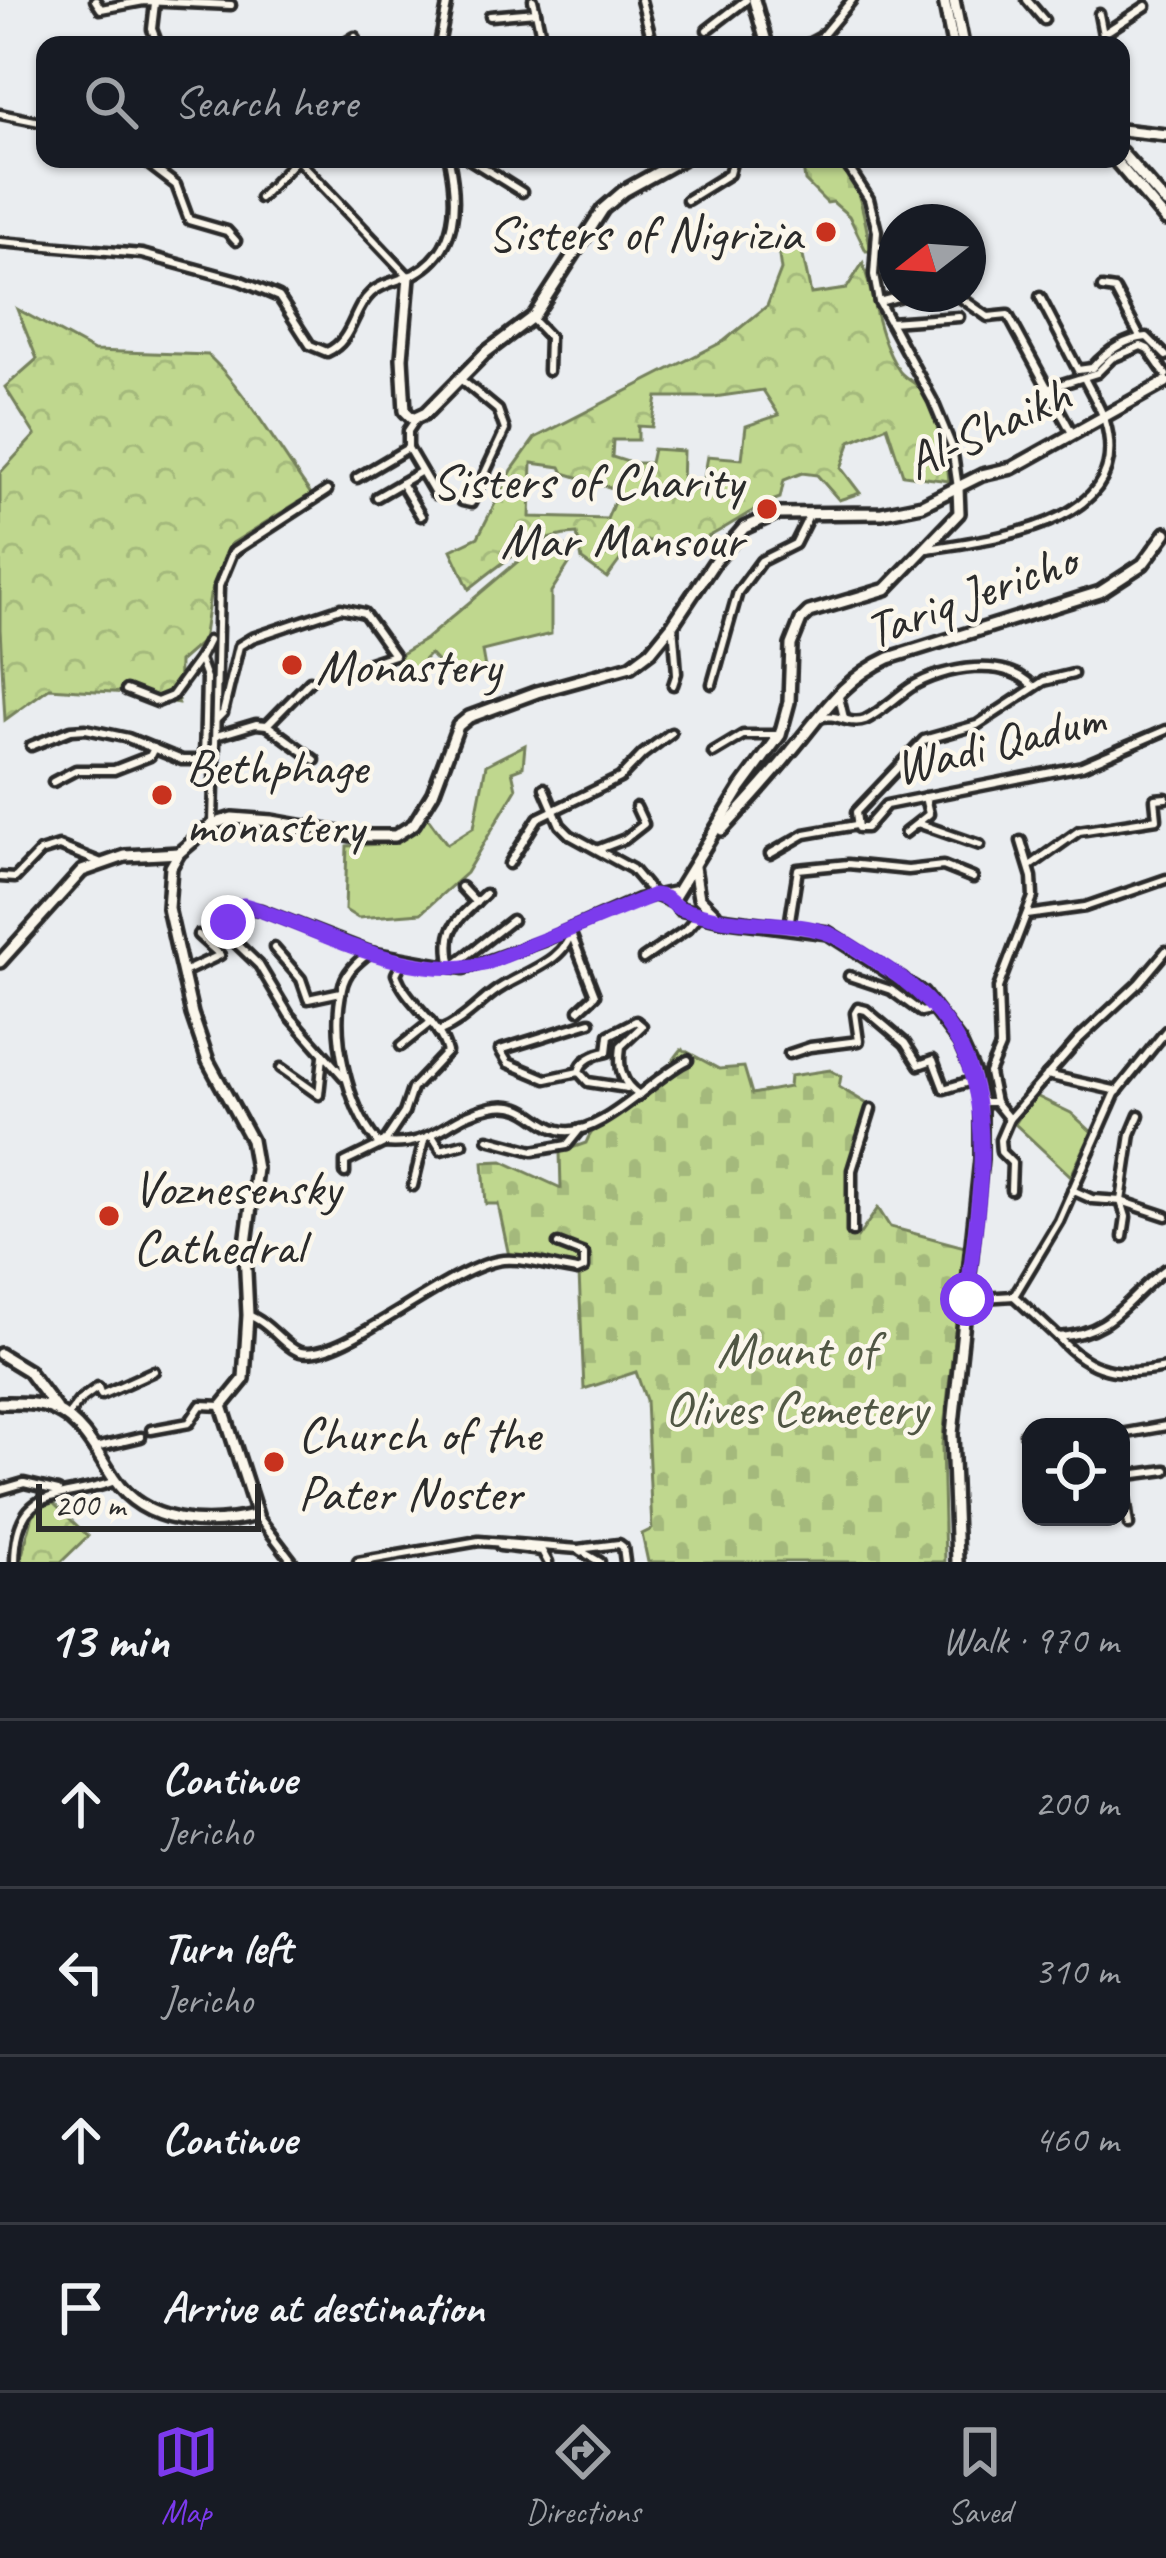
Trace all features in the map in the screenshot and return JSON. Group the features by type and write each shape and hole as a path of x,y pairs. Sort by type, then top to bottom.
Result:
{"street":[{"path":"95,0 101,9 132,2 231,5"},
{"path":"442,36 448,0"},
{"path":"533,0 542,36"},
{"path":"641,0 651,36"},
{"path":"706,30 750,0 764,36"},
{"path":"821,36 852,0"},
{"path":"944,0 951,36"},
{"path":"954,0 961,36"},
{"path":"1027,0 1044,20"},
{"path":"155,36 156,2"},
{"path":"1099,14 1103,34 1146,6"},
{"path":"490,16 536,12"},
{"path":"0,114 36,121"},
{"path":"1130,131 1166,135"},
{"path":"1130,162 1166,203"},
{"path":"153,168 179,190 189,220 227,231 236,241"},
{"path":"260,198 288,168"},
{"path":"306,168 409,277 402,358 405,411 416,418"},
{"path":"0,242 126,251 241,281 280,297 310,345 327,352 341,343 374,290 409,277 438,256 450,239 456,193 450,168"},
{"path":"483,168 522,192"},
{"path":"435,494 408,448 408,431 416,418 531,318 554,290 603,209 666,168"},
{"path":"687,200 729,174 731,168"},
{"path":"849,168 869,199 878,245 874,275 878,297"},
{"path":"1122,168 1166,220"},
{"path":"1102,288 1115,290 1140,338"},
{"path":"1040,298 1078,370 1092,368 1106,353 1140,338 1147,337 1166,356"},
{"path":"884,312 948,437 958,513 886,589 809,612 801,620 791,645 789,702 780,735 741,788 677,893 680,909 828,933 905,981 960,1043 980,1102 981,1159 952,1434 957,1562"},
{"path":"982,312 1008,315 1072,434"},
{"path":"890,322 959,317"},
{"path":"531,318 549,337 548,371"},
{"path":"1046,389 1097,373 1112,358 1141,346 1148,349 1166,378"},
{"path":"459,378 497,410 505,430 471,503 462,501"},
{"path":"927,549 1029,528 1090,499 1108,464 1103,416 1084,378"},
{"name":"Al-Shaikh","path":"213,824 250,819 357,836 395,836 414,824 433,794 458,726 469,717 537,692 631,666 651,652 744,528 775,514 882,513 922,506 982,476 1012,468 1166,378"},
{"path":"357,478 408,448"},
{"path":"377,497 421,471"},
{"path":"401,483 421,516"},
{"path":"222,1406 244,1379 245,1251 256,1183 251,1139 203,1049 168,908 171,867 179,853 213,824 219,586 233,552 327,491"},
{"path":"712,684 738,592 761,561 795,544 810,514"},
{"name":"Tariq Jericho","path":"710,843 782,764 826,704 862,672 889,658 1100,592 1143,564 1166,533"},
{"path":"1143,564 1166,545"},
{"path":"216,720 224,713 239,646 252,638 341,608 364,613 394,655 345,671"},
{"path":"673,624 677,673 673,685"},
{"path":"126,690 157,702 172,696 208,641"},
{"path":"199,659 206,678 204,760"},
{"path":"815,719 829,715 865,720 916,684 950,671 1014,671 1034,687"},
{"path":"857,827 856,812 900,769 915,747 939,734 986,721 1034,687 1073,674"},
{"path":"216,736 267,724 310,681"},
{"path":"838,691 844,718"},
{"path":"267,724 315,760"},
{"path":"31,746 86,729 182,760 215,760"},
{"name":"Wadi Qadum","path":"770,854 805,834 866,828 881,807 1082,766 1166,730"},
{"path":"509,864 529,827 552,809 620,778 671,733"},
{"path":"713,753 743,735 780,735"},
{"path":"53,782 76,770 118,770 150,756 154,748"},
{"path":"544,788 570,835 632,869 654,895"},
{"path":"905,833 929,814 925,797"},
{"path":"1030,866 1079,831 1156,819 1155,799 1166,798"},
{"path":"599,849 626,839 644,824 636,807"},
{"path":"920,824 980,845"},
{"path":"1009,1120 995,1102 989,1073 1000,1047 998,988 1033,896 1021,842"},
{"path":"0,877 14,878 40,852 58,845 99,862"},
{"path":"0,962 82,871 99,862 179,853"},
{"path":"643,959 687,929 695,911 696,861"},
{"path":"789,927 798,869 848,864 908,870 943,866 973,878"},
{"path":"1028,915 1084,907 1166,879"},
{"path":"460,887 476,903"},
{"path":"452,967 447,939 453,926 485,894"},
{"path":"580,1129 559,1130 535,1114 506,1105 476,1111 428,1138 377,1142 344,1077 289,1016 259,964 232,940 226,908 244,905 370,952 452,967 484,964 654,895 697,894 712,912 732,920"},
{"path":"452,967 512,920"},
{"path":"572,932 596,995 579,1010"},
{"path":"438,1032 469,1015 493,992 542,966 572,932"},
{"path":"184,972 220,955 198,935"},
{"path":"274,948 301,979 308,999 341,992"},
{"path":"1011,1190 1012,1163 1001,1152 1000,1140 1009,1120 1166,951"},
{"path":"344,1077 341,992 347,975 370,952"},
{"path":"345,1173 345,1162 384,1143 404,1113 412,1089 447,1052 432,1021 412,1004 398,980 403,960"},
{"path":"849,976 891,990 921,1012 935,1010"},
{"path":"789,1054 859,1041 858,1008 905,1043 919,1065 933,1060 944,1089 975,1080"},
{"path":"401,1046 432,1021"},
{"path":"590,1022 499,1054 508,1063 546,1079 579,1072 589,1058 607,1052 609,1035 636,1022 643,1026 620,1051 628,1088"},
{"path":"1014,1296 1059,1221 1118,1091 1166,1031"},
{"path":"281,1068 319,1095 322,1055"},
{"path":"488,1139 533,1151 568,1145 580,1129 640,1096 688,1060"},
{"path":"579,1072 587,1082 628,1088 640,1096"},
{"path":"1047,1075 1118,1091"},
{"path":"980,1102 995,1102"},
{"path":"852,1232 852,1170 871,1109"},
{"path":"1123,1237 1126,1217 1121,1201 1131,1134 1139,1115"},
{"path":"428,1138 441,1150 463,1144"},
{"path":"413,1186 428,1138"},
{"path":"1072,1190 1166,1216"},
{"path":"248,1315 265,1321 295,1350 309,1352 363,1333 454,1277 490,1264 505,1260 584,1268 584,1254 558,1244"},
{"path":"1058,1337 1100,1329 1166,1269"},
{"path":"967,1299 1014,1296 1076,1356 1098,1370 1120,1374 1166,1368"},
{"path":"0,1354 28,1371 95,1448 128,1498 152,1512 185,1521 257,1515"},
{"path":"61,1414 100,1386 101,1395 154,1371"},
{"path":"0,1403 27,1402 61,1414"},
{"path":"151,1430 189,1423 201,1405 222,1406"},
{"path":"222,1406 257,1515 287,1560"},
{"path":"1130,1432 1166,1426"},
{"path":"95,1448 141,1437"},
{"path":"1130,1475 1166,1470"},
{"path":"15,1562 18,1528 38,1499 61,1492 87,1492 115,1480"},
{"path":"0,1490 25,1483 61,1492"},
{"path":"478,1541 542,1551 548,1562"},
{"path":"358,1562 478,1541 578,1549 619,1544 625,1562"},
{"path":"578,1549 600,1562"}],"green space":[{"path":"803,168 845,168 857,191 871,251 866,251 849,216 805,181"},
{"path":"800,242 811,294 846,289 863,263 893,360 935,411 949,481 903,475 887,426 851,441 841,468 860,493 839,500 817,475 802,473 784,480 780,498 701,540 676,547 639,543 607,578 582,560 577,534 532,545 469,589 451,550 478,537 512,470 535,438 724,341 767,306 781,270 778,249","holes":["763,390 779,415 746,426 742,459 708,456 702,490 682,488 683,451 653,449 650,463 612,457 613,440 638,440 638,426 652,427 657,397 714,397","532,463 561,467 564,473 619,490 607,519 530,517"]},
{"path":"17,309 94,351 208,355 249,403 311,494 231,544 210,595 203,641 179,662 178,703 128,693 49,688 5,720 0,473 35,435 5,387 37,359"},
{"path":"565,546 569,564 551,592 551,634 482,651 485,668 455,681 430,654 409,675 394,658 426,639 529,552"},
{"path":"525,745 523,767 512,771 516,789 466,873 421,913 358,918 345,910 347,846 397,843 423,811 447,844 474,827 486,765"},
{"name":"Mount of Olives Cemetery","path":"682,1049 719,1069 744,1067 752,1094 789,1087 790,1076 830,1070 841,1076 839,1087 869,1105 849,1187 858,1237 878,1208 890,1227 965,1247 942,1445 945,1562 648,1562 642,1534 652,1529 646,1400 636,1372 584,1389 579,1274 576,1268 509,1256 498,1204 486,1204 483,1162 502,1161 561,1188 560,1152 586,1143 604,1122 647,1096"},
{"path":"1034,1095 1071,1113 1092,1132 1071,1176 1015,1124"},
{"path":"50,1500 88,1536 61,1562 20,1562 33,1515"}],"place":[{"name":"Sisters of Nigrizia","path":"826,232"},
{"name":"Sisters of Charity Mar Mansour","path":"767,509"},
{"name":"Monastery","path":"292,665"},
{"name":"Bethphage monastery","path":"162,795"},
{"name":"Voznesensky Cathedral","path":"109,1216"},
{"name":"Church of the Pater Noster","path":"274,1462"}],"route":[{"path":"228,922 226,908 244,905 370,952 464,969 654,895 668,898 680,909 719,919 828,933 922,993 960,1043 974,1074 982,1127 967,1299"}]}
